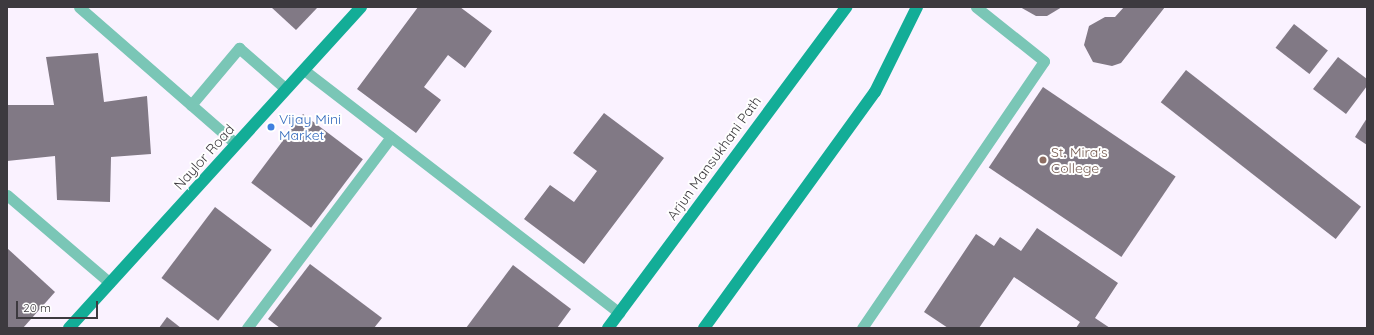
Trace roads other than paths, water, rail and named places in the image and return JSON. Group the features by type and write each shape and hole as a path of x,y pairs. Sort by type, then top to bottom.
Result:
{"main road":[{"name":"Naylor Road","path":"69,328 361,7"},
{"name":"Arjun Mansukhani Path","path":"608,328 846,7"},
{"path":"704,328 875,92 917,7"}],"lane":[{"path":"78,7 236,144"},
{"path":"862,328 1044,60 976,7"},
{"path":"191,105 239,48 286,89"},
{"path":"304,70 619,313"},
{"path":"247,328 391,137"},
{"path":"7,195 110,283"}],"place":[{"name":"Vijay Mini Market","path":"271,127"},
{"name":"St. Mira's College","path":"1043,160"}]}
